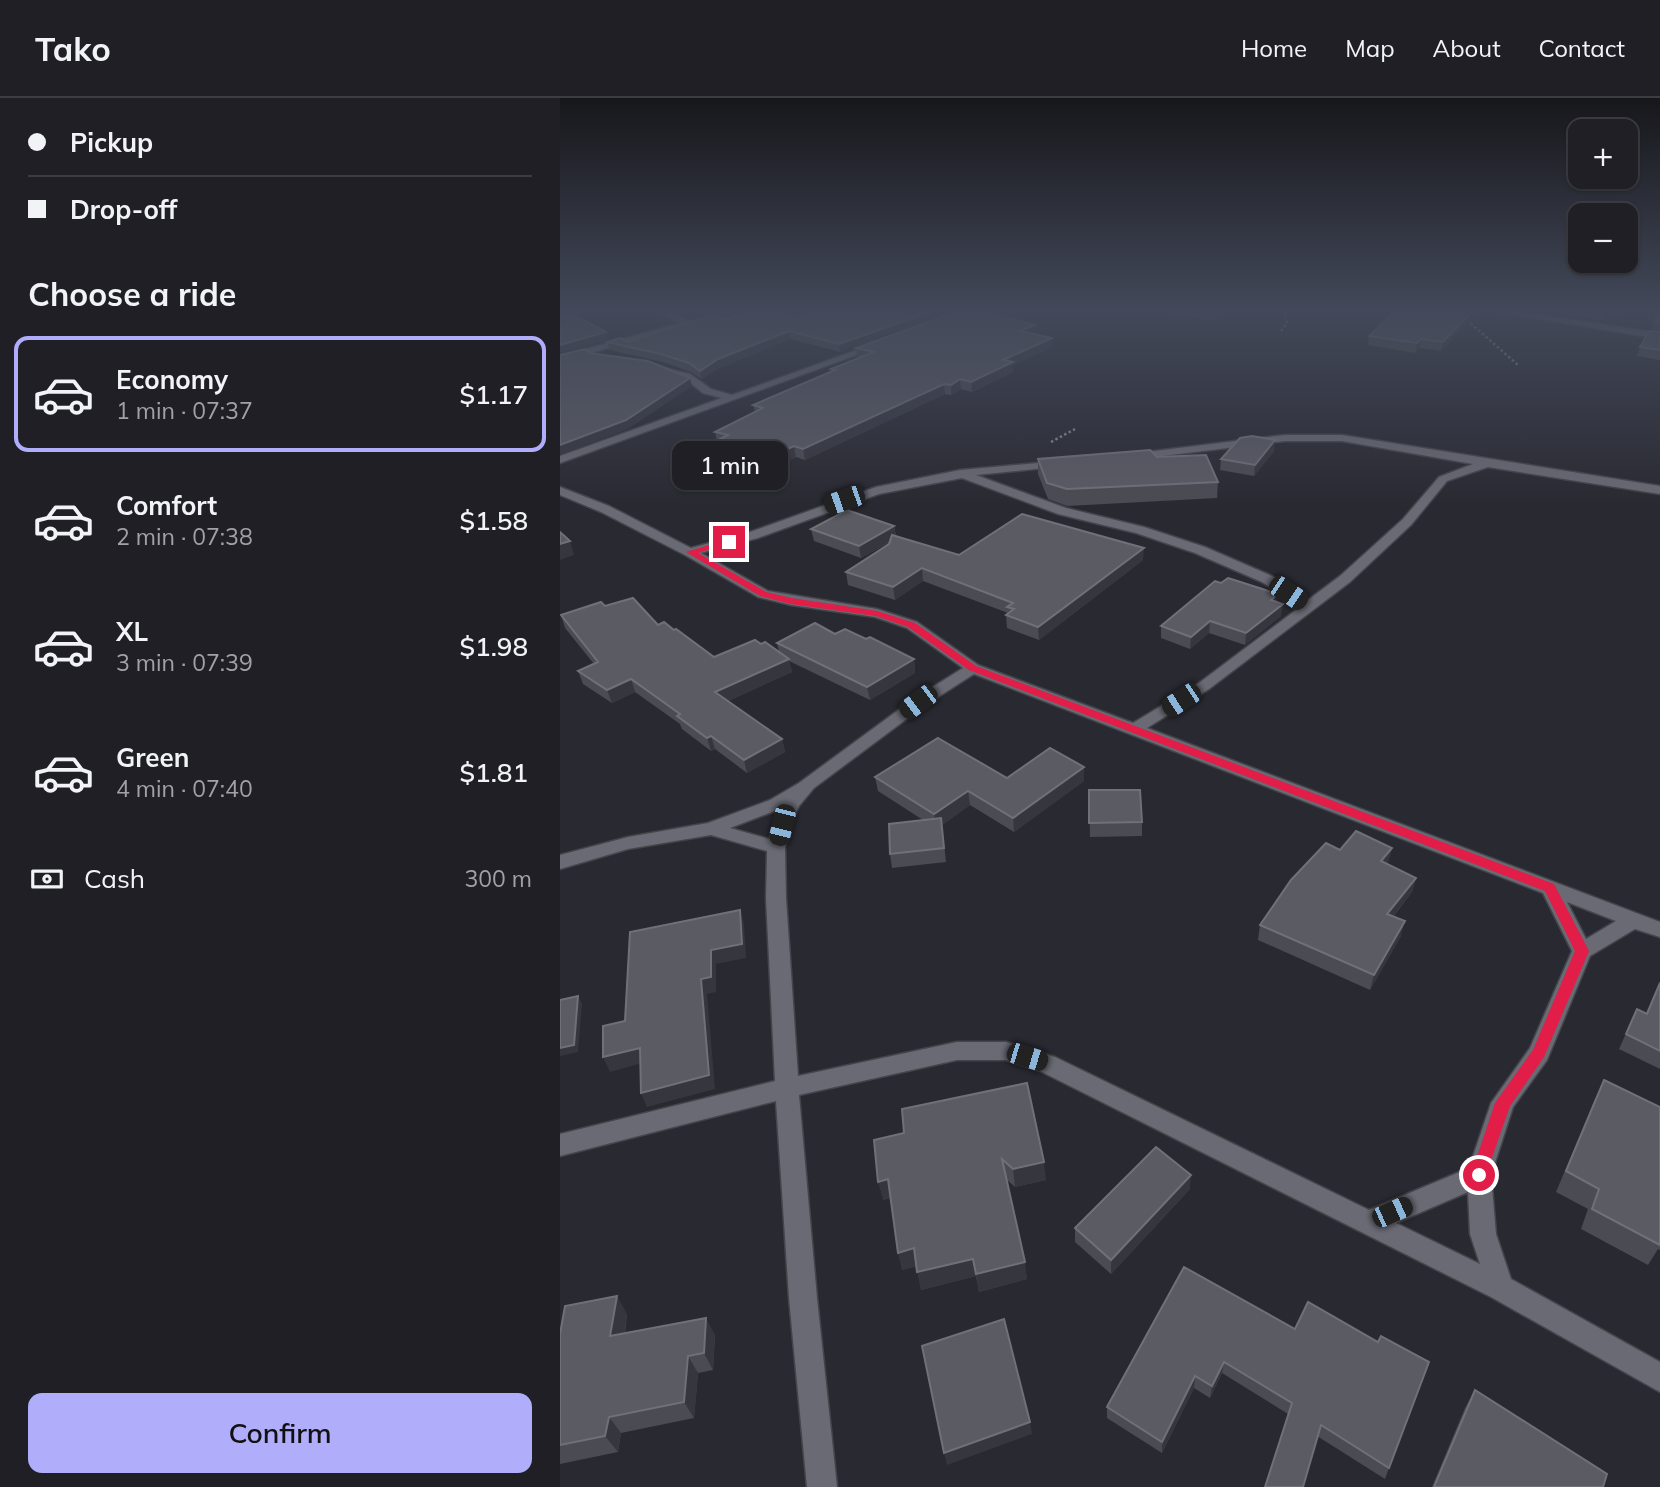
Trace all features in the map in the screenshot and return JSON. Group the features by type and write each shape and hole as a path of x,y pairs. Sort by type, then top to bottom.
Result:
{"street":[{"path":"688,377 707,391 733,398"},
{"path":"560,460 791,377"},
{"path":"1121,458 1285,438 1342,438 1496,466 1556,472 1660,490"},
{"path":"690,552 754,535 876,491 960,473 1069,463"},
{"path":"1135,729 1204,686 1345,579 1407,523 1443,479 1468,468 1496,466"},
{"path":"960,473 1062,511 1140,530 1200,550 1268,579 1308,606"},
{"path":"560,491 605,509 690,552 763,594 791,601 877,613 912,625 972,668 1660,930"},
{"path":"560,862 628,843 711,829 776,804 808,784 918,702 972,668"},
{"path":"808,784 791,804 782,825 776,847 776,898 803,1298 822,1487"},
{"path":"711,829 776,847"},
{"path":"1550,888 1582,951"},
{"path":"1501,1288 1483,1234 1479,1175 1503,1103 1539,1053 1582,951 1634,920"},
{"path":"560,1145 787,1088 957,1051 1006,1051 1048,1063 1370,1222 1501,1288 1660,1378"},
{"path":"1370,1222 1479,1175"}],"building":[{"path":"560,377 690,378 626,420 560,445"},
{"path":"819,377 982,377 971,382 960,379 951,385 944,384 803,449 794,446 779,453 720,439 728,435 715,432 763,408 753,405"},
{"path":"1252,436 1275,440 1255,465 1221,459 1240,438"},
{"path":"1150,450 1157,457 1206,455 1218,482 1067,489 1047,483 1038,459"},
{"path":"847,510 894,526 859,546 811,529"},
{"path":"1022,514 1144,548 1038,627 1006,615 1014,609 1007,607 1013,603 922,568 893,587 846,572 889,544 892,535 959,555"},
{"path":"560,532 570,541 560,544"},
{"path":"1228,578 1278,594 1271,600 1283,604 1246,633 1210,621 1191,637 1161,626 1215,581 1221,583"},
{"path":"633,598 658,625 664,622 714,657 755,640 761,644 765,642 789,659 715,692 782,739 744,760 711,736 707,738 677,716 680,714 631,679 607,690 578,671 598,662 561,615 601,602 605,606"},
{"path":"815,623 835,634 845,629 866,639 870,637 914,659 867,687 777,643"},
{"path":"938,738 1007,778 1050,748 1084,767 1013,818 968,791 934,814 875,777"},
{"path":"1089,790 1140,790 1142,822 1089,823"},
{"path":"941,818 944,848 890,854 889,824"},
{"path":"1356,831 1392,848 1381,861 1416,878 1387,914 1405,921 1374,975 1260,925 1291,880 1326,843 1340,850"},
{"path":"740,910 742,944 711,950 711,977 701,979 709,1075 641,1093 640,1048 603,1057 603,1026 625,1021 630,932"},
{"path":"1660,983 1660,1051 1626,1034 1637,1009 1647,1014"},
{"path":"578,996 574,1045 560,1048 560,1000"},
{"path":"1604,1080 1660,1107 1660,1245 1592,1209 1599,1189 1566,1171"},
{"path":"1027,1083 1044,1162 1013,1169 1002,1159 1025,1262 976,1274 973,1259 917,1272 914,1248 898,1253 888,1179 878,1182 874,1140 904,1133 902,1109"},
{"path":"1156,1147 1191,1175 1111,1260 1075,1228"},
{"path":"1184,1267 1295,1329 1308,1302 1378,1342 1381,1336 1429,1362 1389,1468 1321,1425 1303,1487 1265,1487 1292,1403 1224,1362 1212,1386 1195,1376 1162,1442 1107,1407"},
{"path":"617,1296 610,1336 706,1318 704,1353 688,1356 684,1402 609,1417 605,1436 560,1445 560,1334 565,1306"},
{"path":"1004,1319 1030,1422 944,1453 922,1346"},
{"path":"1475,1390 1607,1474 1603,1487 1434,1487"}],"route":[{"path":"729,542 690,552 763,594 791,601 877,613 912,625 972,668 1550,888 1582,951 1539,1053 1503,1103 1479,1175"}]}
